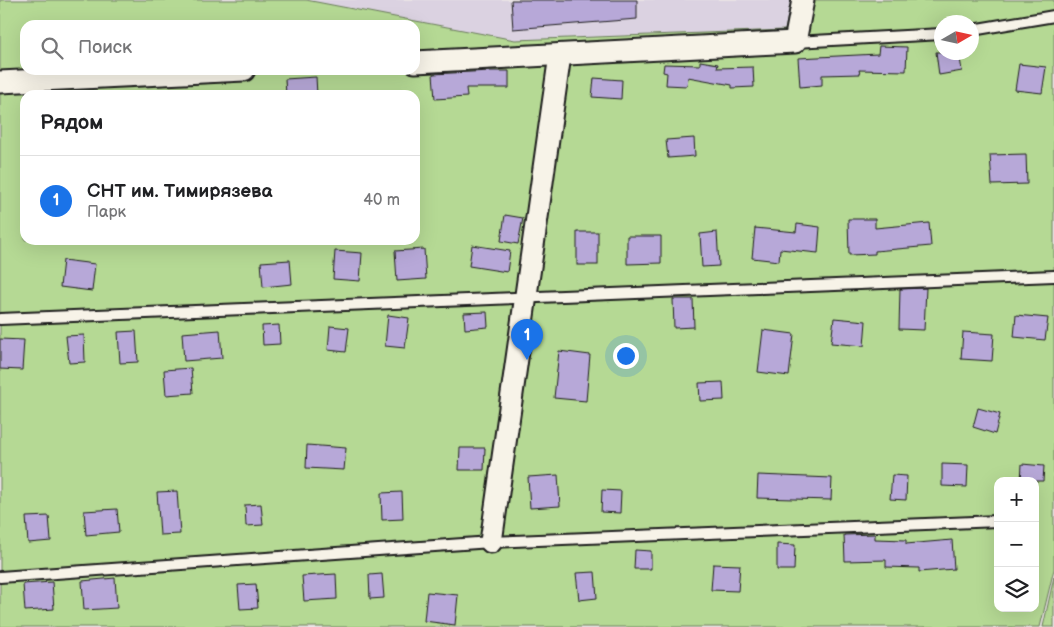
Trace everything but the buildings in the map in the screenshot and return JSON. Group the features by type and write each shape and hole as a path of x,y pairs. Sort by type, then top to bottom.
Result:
{"street":[{"path":"420,62 794,42 804,0"},
{"path":"491,542 560,54"},
{"path":"0,82 142,75"}],"lane":[{"path":"979,29 1054,16"},
{"path":"794,42 934,34"},
{"path":"0,319 1054,276"},
{"path":"0,577 491,542 994,521"}],"shaded area":[{"path":"306,0 791,0 785,30 515,40 420,22 420,20 410,20"}],"green space":[{"path":"0,0 306,0 410,20 20,20 20,75 420,75 420,22 515,40 785,30 791,0 1054,0 1054,569 1040,627 0,627"},
{"path":"1054,577 1054,627 1043,627"}],"place":[{"name":"СНТ им. Тимирязева","path":"527,360"}]}
